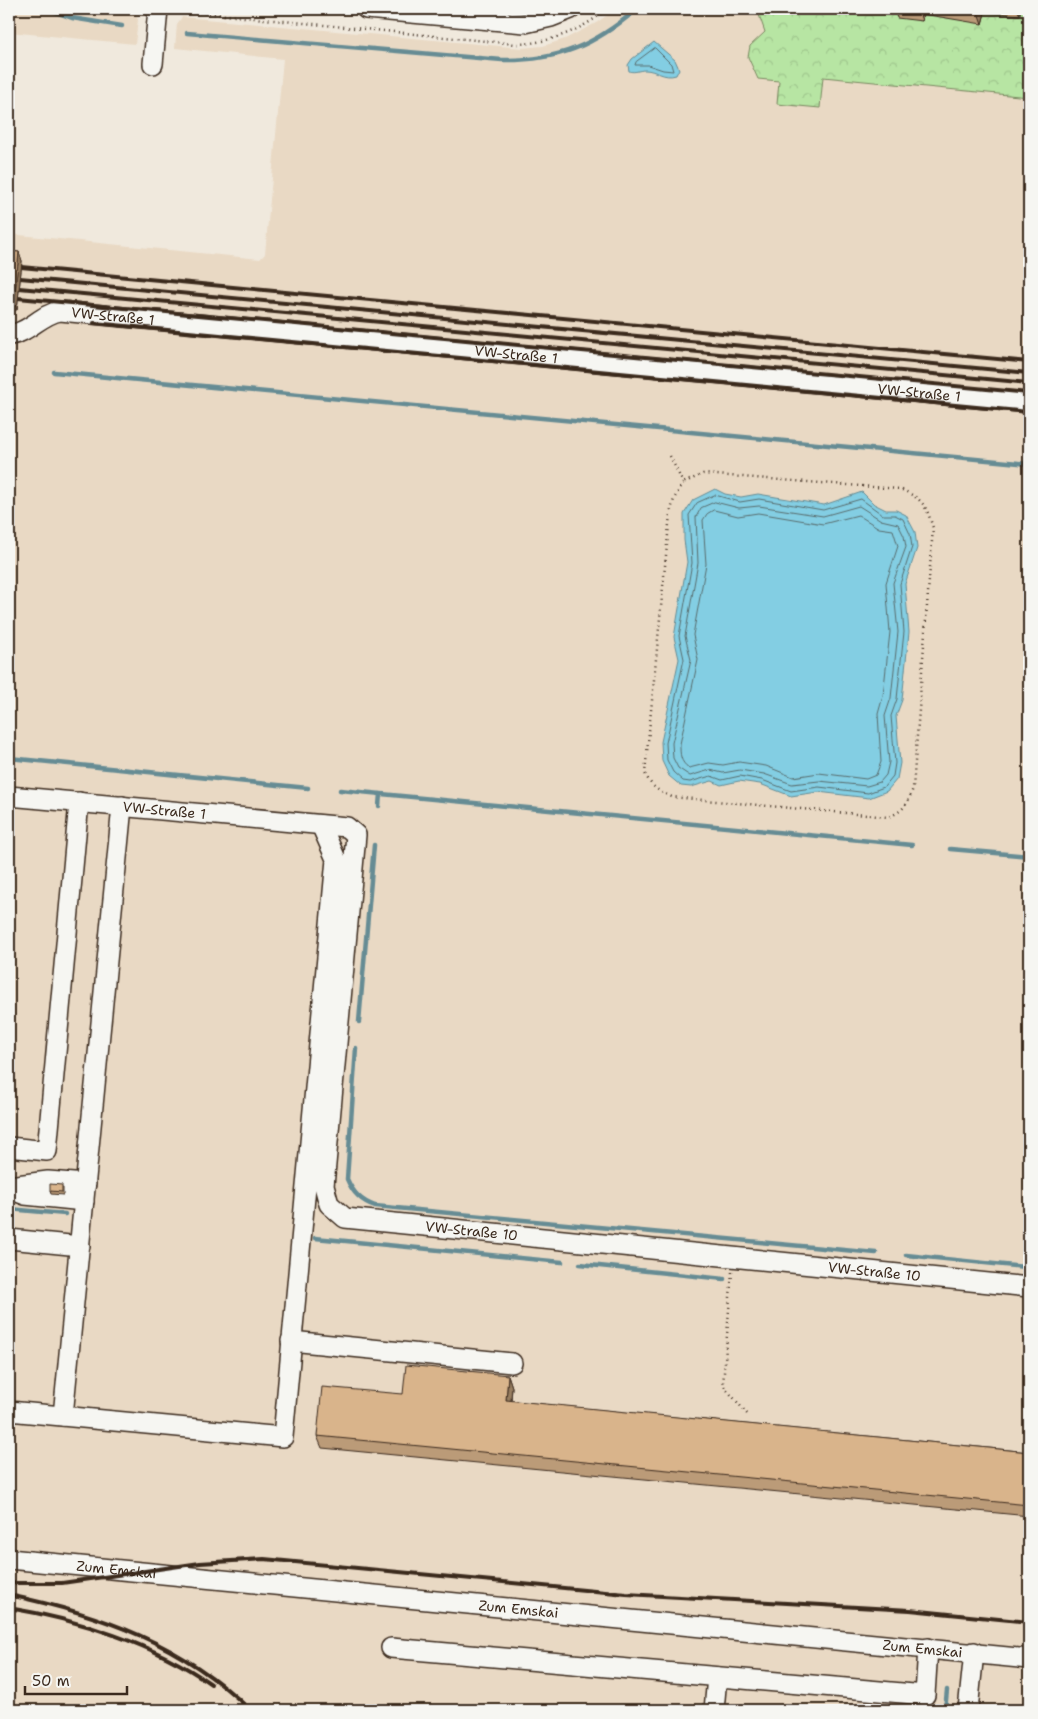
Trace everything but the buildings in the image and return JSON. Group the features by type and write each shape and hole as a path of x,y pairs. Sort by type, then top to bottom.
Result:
{"street":[{"path":"153,64 158,9"},
{"path":"366,9 525,23 551,17 571,9"},
{"name":"VW-Straße 1","path":"9,335 24,331 50,314 60,311 1029,402"},
{"name":"VW-Straße 1","path":"9,796 321,825"},
{"path":"9,1147 47,1151 78,802"},
{"path":"63,1416 122,806"},
{"path":"9,1411 283,1437 336,859 321,825"},
{"name":"VW-Straße 10","path":"321,825 352,829 358,840 324,1186 325,1195 333,1210 339,1215 352,1220 1029,1287"},
{"path":"9,1187 48,1182 85,1192"},
{"path":"9,1239 80,1246"},
{"path":"291,1341 512,1362"},
{"name":"Zum Emskai","path":"9,1559 974,1652 1029,1659"},
{"path":"391,1648 717,1677 912,1702 925,1695 928,1648"},
{"path":"968,1710 974,1652"},
{"path":"714,1710 717,1677"}],"path":[{"path":"670,456 683,483"},
{"path":"703,474 900,489 916,496 927,507 933,528 913,788 909,801 901,812 888,817 672,797 650,785 645,773 670,514 674,499 683,483 703,474"},
{"path":"733,1258 724,1385 748,1415"}],"shaded area":[{"path":"9,9 130,10 136,13 138,20 135,44 9,32"},
{"path":"616,9 1029,9 1029,1710 9,1710 9,234 260,259 265,254 283,59 175,48 177,24 182,17 522,48 543,46 565,39 596,23"}],"green space":[{"path":"458,9 554,9 522,16"},
{"path":"757,9 882,9 898,10 922,21 923,14 982,23 986,9 995,9 995,13 1019,15 1020,9 1029,9 1029,97 823,77 820,108 777,104 779,81 758,79 748,57 750,46 765,32"}],"water":[{"path":"654,42 675,60 679,69 676,75 668,76 645,70 629,71 628,65 632,59"},
{"path":"715,489 725,494 741,497 758,494 824,505 862,492 874,504 886,510 896,510 906,515 915,532 917,548 905,584 909,632 902,700 896,716 900,763 897,779 887,791 869,798 818,792 791,796 760,784 739,781 721,785 712,781 691,787 681,786 669,776 662,761 661,742 679,659 674,637 687,562 684,540 684,514 693,500"}],"waterway":[{"path":"47,9 72,18 122,26"},
{"path":"187,33 502,60 522,60 559,54 591,41 621,22 637,9"},
{"path":"54,372 1029,464"},
{"path":"9,758 308,788"},
{"path":"340,790 912,845"},
{"path":"379,806 380,794"},
{"path":"359,1022 374,845"},
{"path":"950,849 1029,856"},
{"path":"356,1048 347,1179 358,1196 375,1206 876,1253"},
{"path":"9,1209 65,1214"},
{"path":"315,1238 562,1262"},
{"path":"906,1255 1025,1267"},
{"path":"580,1264 724,1279"},
{"path":"945,1710 947,1690"}],"railway":[{"path":"21,267 1029,362"},
{"path":"20,278 1029,373"},
{"path":"19,288 1029,383"},
{"path":"18,298 1029,393"},
{"path":"94,323 1029,412"},
{"path":"9,1583 62,1583 200,1563 264,1559 626,1594 910,1610 1029,1622"},
{"path":"9,1595 76,1612 108,1622 138,1635 197,1667 250,1710"},
{"path":"9,1608 61,1619 114,1635 165,1657 211,1684"}]}
